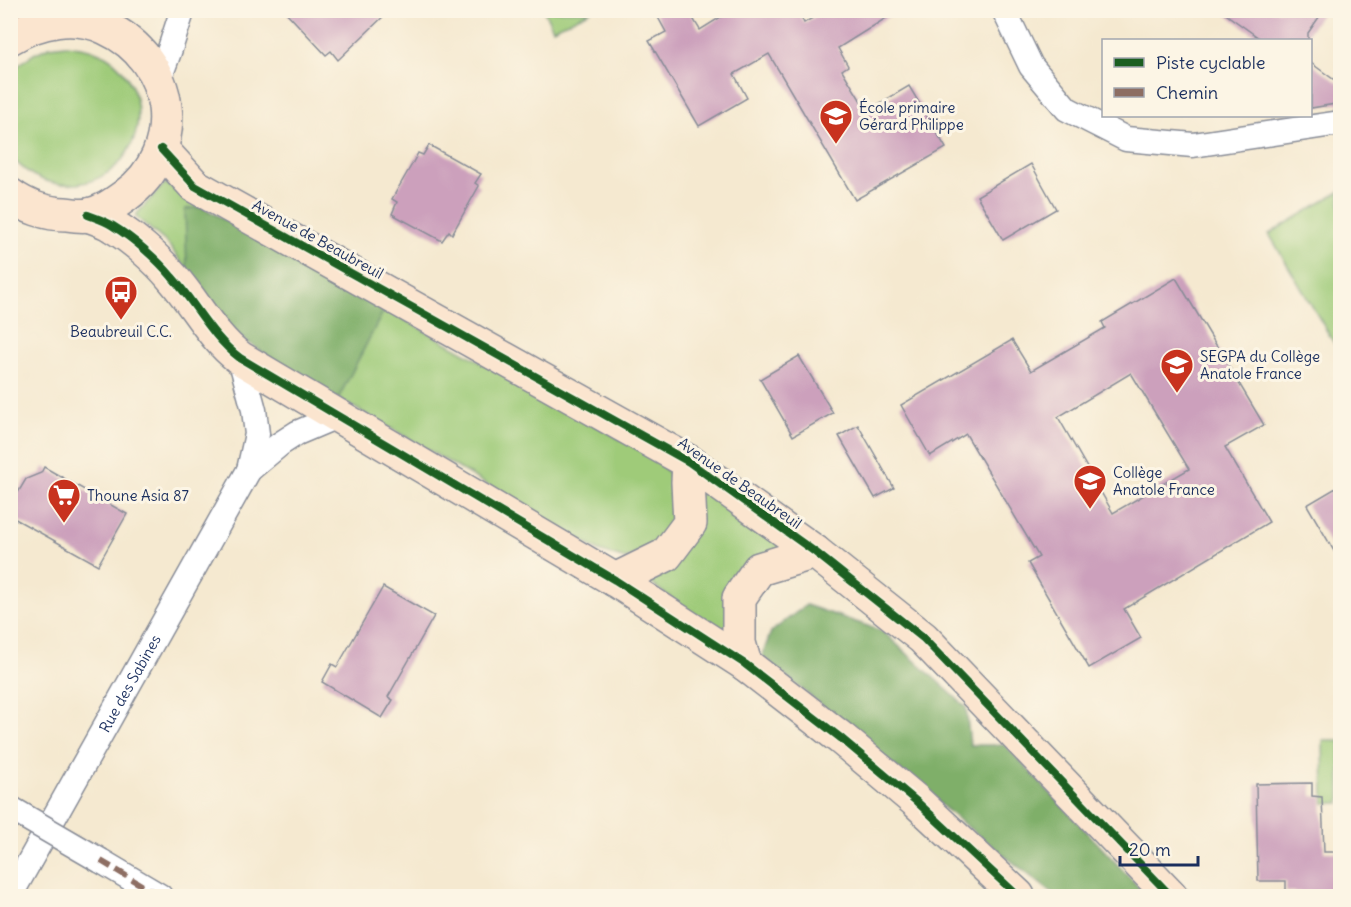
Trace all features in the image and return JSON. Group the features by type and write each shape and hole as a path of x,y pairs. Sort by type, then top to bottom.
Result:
{"main road":[{"path":"10,195 21,203 55,214 88,215 106,209 135,189 150,170 161,149 166,114 159,79 148,61 134,45 118,33 109,17 55,20 18,28"},
{"name":"Avenue de Beaubreuil","path":"161,149 195,186 689,462 815,552 923,638 1171,897"},
{"path":"88,215 112,225 137,243 172,276 215,334 240,358 615,580 745,664 842,739 933,816 988,884 1018,897"},
{"name":"Avenue de Beaubreuil","path":"615,580 666,555 690,523 689,462"},
{"path":"745,664 739,643 739,598 759,569 815,552"}],"street":[{"path":"159,79 170,52 181,10"},
{"path":"1004,10 1031,66 1066,109 1126,139 1193,145 1341,123"},
{"name":"Rue des Sabines","path":"10,896 249,470 257,435 254,410 240,358"},
{"name":"Rue des Sabines","path":"249,470 288,438 337,416"},
{"path":"10,808 160,897"}],"green space":[{"path":"544,11 591,11 553,29"},
{"path":"78,46 102,54 119,67 128,79 136,98 138,117 135,136 127,152 115,167 100,177 82,183 61,184 39,178 26,171 10,155 11,75 20,64 34,54 49,47"},
{"path":"165,183 208,211 651,456 667,471 674,490 673,515 665,539 626,559 599,551 297,375 235,334 167,243 135,216"},
{"path":"1340,191 1340,353 1269,234"},
{"path":"202,207 385,308 338,399 235,334 187,270 185,209"},
{"path":"702,486 789,551 725,638 644,578"},
{"path":"806,605 882,631 966,707 970,745 1005,745 1147,896 1056,896 964,824 762,656 771,632"},
{"path":"1323,740 1340,740 1340,803 1324,803"}],"building":[{"path":"284,10 390,10 338,60 331,51 326,55"},
{"path":"654,10 688,10 700,30 732,10 797,10 804,23 826,10 899,10 838,48 848,66 842,70 867,111 909,86 946,148 855,200 769,54 734,74 747,98 699,126 649,41 666,32"},
{"path":"1220,10 1324,10 1308,33 1308,39 1261,39"},
{"path":"1312,64 1341,85 1341,103 1312,108"},
{"path":"429,145 481,174 475,183 479,186 452,234 449,231 442,241 392,214 397,202 392,199 418,153 423,155"},
{"path":"1031,164 1056,209 1003,240 977,196"},
{"path":"1176,278 1264,425 1225,447 1269,522 1124,609 1141,638 1089,668 1028,563 1039,557 966,434 930,456 901,405 1012,340 1031,371 1105,328 1102,322","holes":["1131,373 1189,469 1113,513 1058,417"]},
{"path":"799,356 833,413 793,436 760,379"},
{"path":"858,425 894,488 875,498 839,436"},
{"name":"Thoune Asia 87","path":"44,467 127,514 98,565 10,516 10,506 26,479 41,473"},
{"path":"1341,485 1341,563 1307,505"},
{"path":"383,587 434,616 388,697 393,700 382,718 322,682 332,664 337,667"},
{"path":"1312,783 1312,796 1322,797 1324,852 1341,852 1341,897 1314,897 1314,892 1286,892 1286,881 1258,881 1256,784"}],"marked path":[{"path":"101,861 160,896"}],"cycle path":[{"path":"161,149 195,186 689,462 815,552 923,638 1171,896"},
{"path":"88,215 121,231 152,256 181,287 221,340 240,358 615,580 745,664 842,739 916,801 1018,896"}],"place":[{"name":"École primaire Gérard Philippe","path":"836,145"},
{"name":"Beaubreuil C.C.","path":"121,321"},
{"name":"SEGPA du Collège Anatole France","path":"1177,394"},
{"name":"Collège Anatole France","path":"1090,510"},
{"name":"Thoune Asia 87","path":"64,524"}]}
